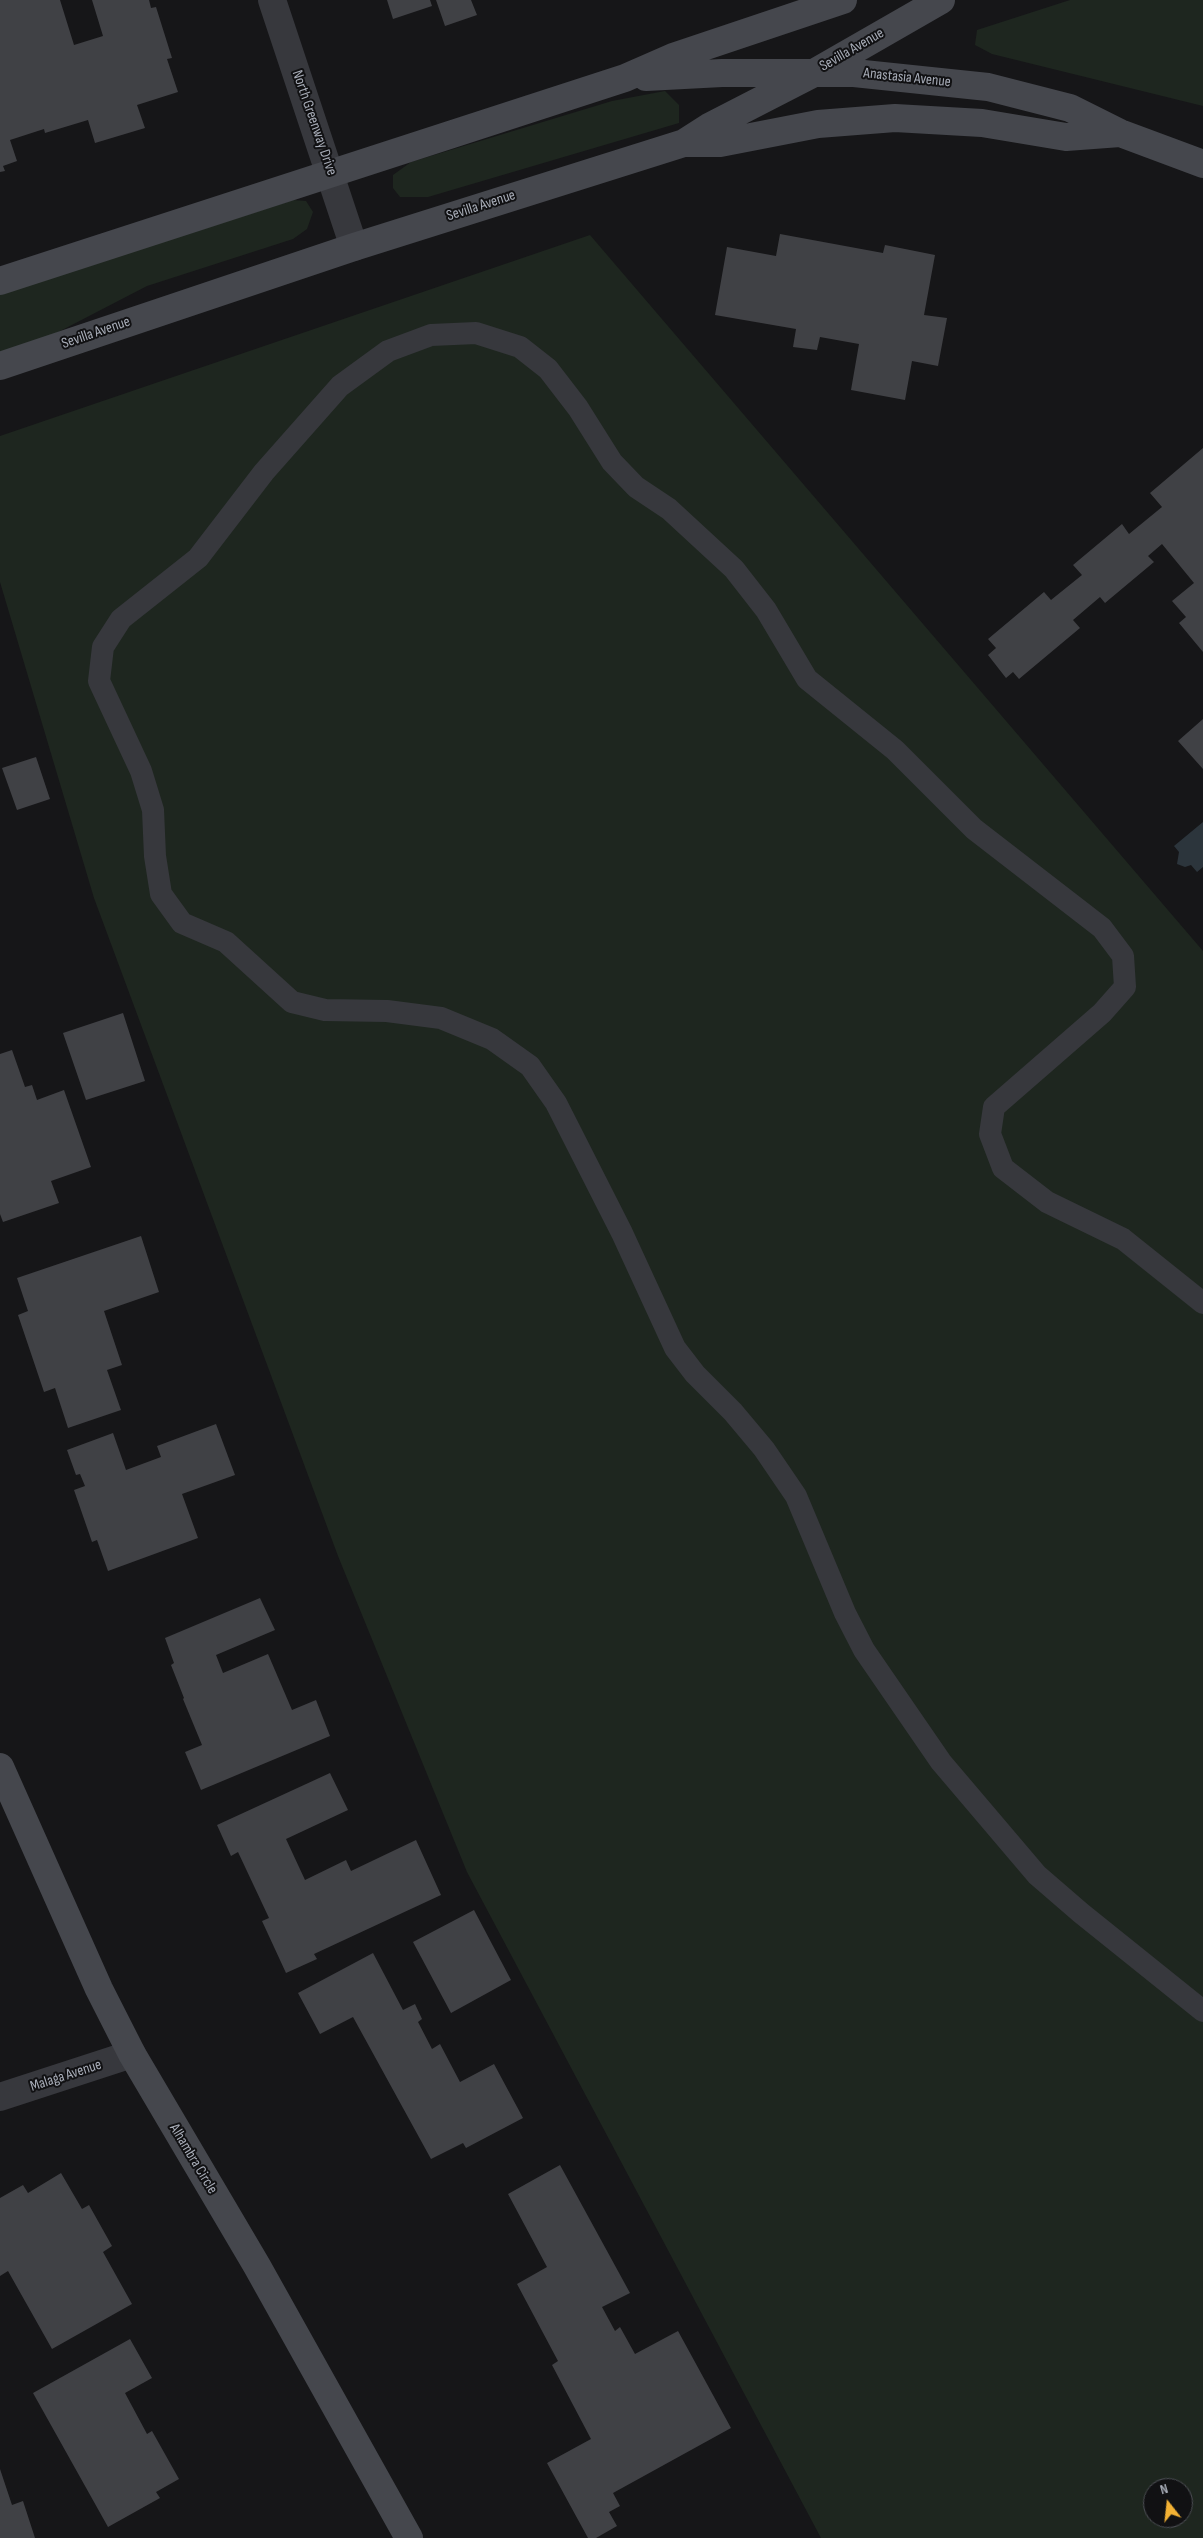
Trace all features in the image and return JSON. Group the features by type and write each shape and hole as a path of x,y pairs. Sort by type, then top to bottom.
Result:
{"street":[{"name":"North Greenway Drive","path":"272,0 354,248"},
{"path":"0,281 625,78 673,58 842,0"},
{"name":"Sevilla Avenue","path":"0,366 354,248 684,143 709,127 814,73 941,0"},
{"name":"Anastasia Avenue","path":"625,78 722,73 894,75 988,88 1070,108 1120,133 1203,164"},
{"name":"Anastasia Avenue","path":"684,143 720,143 818,124 895,118 982,123 1066,138 1120,133"},
{"name":"Alhambra Circle","path":"0,1767 66,1918 132,2054 257,2266 406,2537"},
{"name":"Malaga Avenue","path":"0,2097 132,2054"}],"lane":[{"path":"1203,1303 1123,1238 1047,1202 1003,1168 990,1134 994,1107 1102,1013 1125,987 1123,956 1118,948 1102,928 974,829 895,750 807,679 766,610 734,569 669,509 636,487 612,462 578,408 548,369 520,347 476,333 431,335 388,351 340,386 264,472 198,558 121,618 103,647 99,681 141,771 153,810 155,856 161,894 182,923 226,942 292,1002 325,1010 387,1011 441,1018 492,1039 530,1066 560,1112 622,1233 675,1348 695,1374 733,1412 764,1449 796,1496 845,1613 864,1650 941,1762 1037,1875 1081,1913 1203,2011"}],"shaded area":[{"path":"1070,0 1203,0 1203,106 992,54 975,45 977,30"},
{"path":"665,91 679,105 679,123 428,197 400,197 393,188 393,175 411,162 612,101"},
{"path":"293,200 306,201 313,212 307,229 293,239 147,286 37,343 0,355 0,294"},
{"path":"590,235 1203,951 1203,2538 821,2538 467,1872 338,1556 94,898 0,582 0,436"},
{"path":"1203,822 1203,867 1197,872 1191,865 1185,867 1177,864 1179,852 1174,846"}],"building":[{"path":"0,0 60,0 74,45 103,36 92,0 149,0 151,8 156,7 172,58 167,59 178,92 137,105 145,128 95,143 88,120 45,133 44,129 10,140 17,161 3,166 5,171 0,172"},
{"path":"387,0 430,0 432,6 393,19"},
{"path":"436,0 471,0 477,15 445,26"},
{"path":"780,234 883,253 885,245 935,255 924,315 947,318 938,366 912,361 905,400 851,390 859,344 820,337 817,350 793,347 796,329 715,315 727,247 776,256"},
{"path":"1203,448 1203,652 1179,623 1186,617 1172,601 1194,583 1162,544 1148,556 1154,562 1105,603 1100,597 1073,620 1080,628 1019,679 1013,672 1006,678 988,655 996,648 988,639 1044,592 1051,600 1082,575 1073,565 1122,524 1129,534 1162,507 1150,493"},
{"path":"1203,719 1203,769 1178,741"},
{"path":"36,757 50,799 17,810 2,768"},
{"path":"123,1013 145,1081 86,1100 63,1033"},
{"path":"12,1050 25,1087 32,1085 37,1100 64,1090 91,1167 51,1181 59,1203 3,1222 0,1214 0,1054"},
{"path":"141,1236 159,1292 104,1311 122,1365 107,1370 121,1410 68,1428 55,1388 44,1392 18,1315 28,1311 17,1278"},
{"path":"216,1424 235,1475 182,1494 198,1538 108,1571 97,1540 92,1542 74,1490 85,1486 80,1474 76,1475 67,1450 113,1433 126,1470 161,1457 157,1446"},
{"path":"260,1598 275,1630 216,1655 223,1673 268,1654 292,1710 316,1700 330,1736 201,1790 185,1752 202,1745 171,1665 174,1663 165,1638"},
{"path":"330,1773 348,1810 286,1839 305,1880 346,1860 351,1871 416,1840 441,1895 314,1954 317,1959 286,1973 262,1921 269,1918 238,1852 231,1856 217,1825"},
{"path":"474,1910 511,1980 451,2013 413,1942"},
{"path":"373,1953 403,2010 415,2004 422,2019 418,2022 432,2049 440,2044 460,2082 494,2064 523,2118 466,2148 463,2143 431,2159 353,2017 320,2034 298,1993"},
{"path":"560,2165 630,2293 602,2307 615,2331 620,2327 635,2354 678,2331 731,2428 613,2493 620,2506 609,2512 617,2526 596,2538 588,2538 547,2463 591,2439 552,2365 558,2361 517,2284 547,2267 508,2194"},
{"path":"61,2173 82,2209 89,2205 112,2246 103,2252 132,2304 52,2349 8,2271 0,2276 0,2198 23,2185 28,2193"},
{"path":"130,2339 152,2378 125,2393 147,2434 152,2431 179,2479 156,2492 160,2498 108,2527 33,2393"},
{"path":"0,2469 12,2505 23,2501 35,2538 0,2538"}]}
